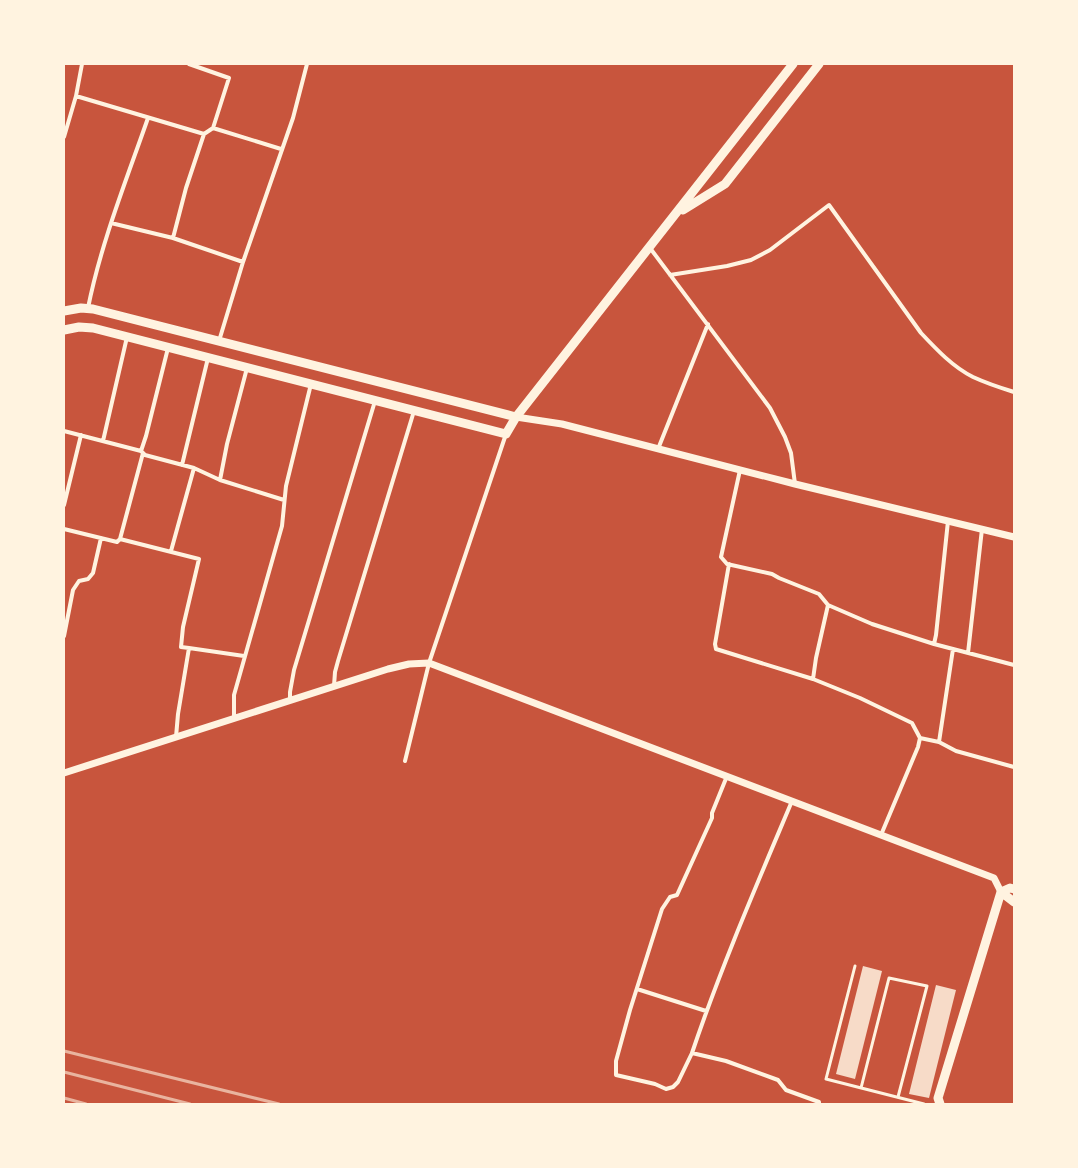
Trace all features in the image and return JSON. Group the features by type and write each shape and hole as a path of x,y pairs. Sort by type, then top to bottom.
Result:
{"main road":[{"path":"64,330 79,327 93,328 506,434 516,418 793,64"},
{"path":"678,212 725,184 819,64"},
{"path":"64,311 81,308 93,309 516,418"},
{"path":"1000,892 1010,888 1014,889"},
{"path":"1000,892 1014,902"},
{"path":"940,1104 938,1098 1000,892"}],"street":[{"path":"64,137 76,96 82,64"},
{"path":"173,238 186,188 204,134 213,128 229,78 189,64"},
{"path":"219,341 243,262 293,118 307,64"},
{"path":"76,96 204,134"},
{"path":"88,308 111,223 148,118"},
{"path":"213,128 282,149"},
{"path":"670,275 727,266 751,260 770,250 829,205 921,333 937,351 956,366 974,377 1014,392"},
{"path":"111,223 173,238 243,262"},
{"path":"650,248 770,408 785,436 791,453 795,484"},
{"path":"658,449 708,324"},
{"path":"103,441 127,337"},
{"path":"120,539 168,348"},
{"path":"182,465 208,358"},
{"path":"220,480 227,444 247,368"},
{"path":"234,719 234,695 281,531 284,500 291,464 311,384"},
{"path":"290,701 294,670 375,401"},
{"path":"334,687 335,672 338,661 414,411"},
{"path":"516,418 562,424 795,484 1014,537"},
{"path":"64,431 194,468 220,480 284,500"},
{"path":"405,761 429,663 506,434"},
{"path":"64,505 81,435"},
{"path":"171,552 194,468"},
{"path":"740,470 721,557 726,564 772,574 819,594 828,605 872,624 934,644 1014,664"},
{"path":"934,644 948,521"},
{"path":"64,529 117,542 120,539 199,559 181,647 244,656"},
{"path":"968,653 982,529"},
{"path":"64,636 73,590 79,581 88,579 93,573 101,538"},
{"path":"730,564 715,644 716,649 813,679 860,698 912,723 920,738 918,747 881,835"},
{"path":"813,679 816,658 828,605"},
{"path":"176,738 178,714 189,648"},
{"path":"939,742 953,649"},
{"path":"64,773 408,664 429,663 994,878 1000,892"},
{"path":"920,738 939,742 956,751 1014,767"},
{"path":"727,776 712,813 712,818 677,895 670,897 662,909 616,1061 616,1075 655,1084 666,1089 673,1087 678,1082 692,1053 706,1011 792,801"},
{"path":"637,989 706,1011"},
{"path":"692,1053 726,1061 778,1080 786,1090 819,1102 819,1104"}],"lane":[{"path":"855,966 826,1079 924,1104"},
{"path":"861,1088 889,978 927,986 898,1098"}],"building":[{"path":"863,966 882,971 855,1079 836,1074"},
{"path":"936,985 956,990 929,1098 909,1094"}],"railway":[{"path":"64,1051 279,1104"},
{"path":"64,1072 190,1104"},
{"path":"64,1098 86,1104"}]}
